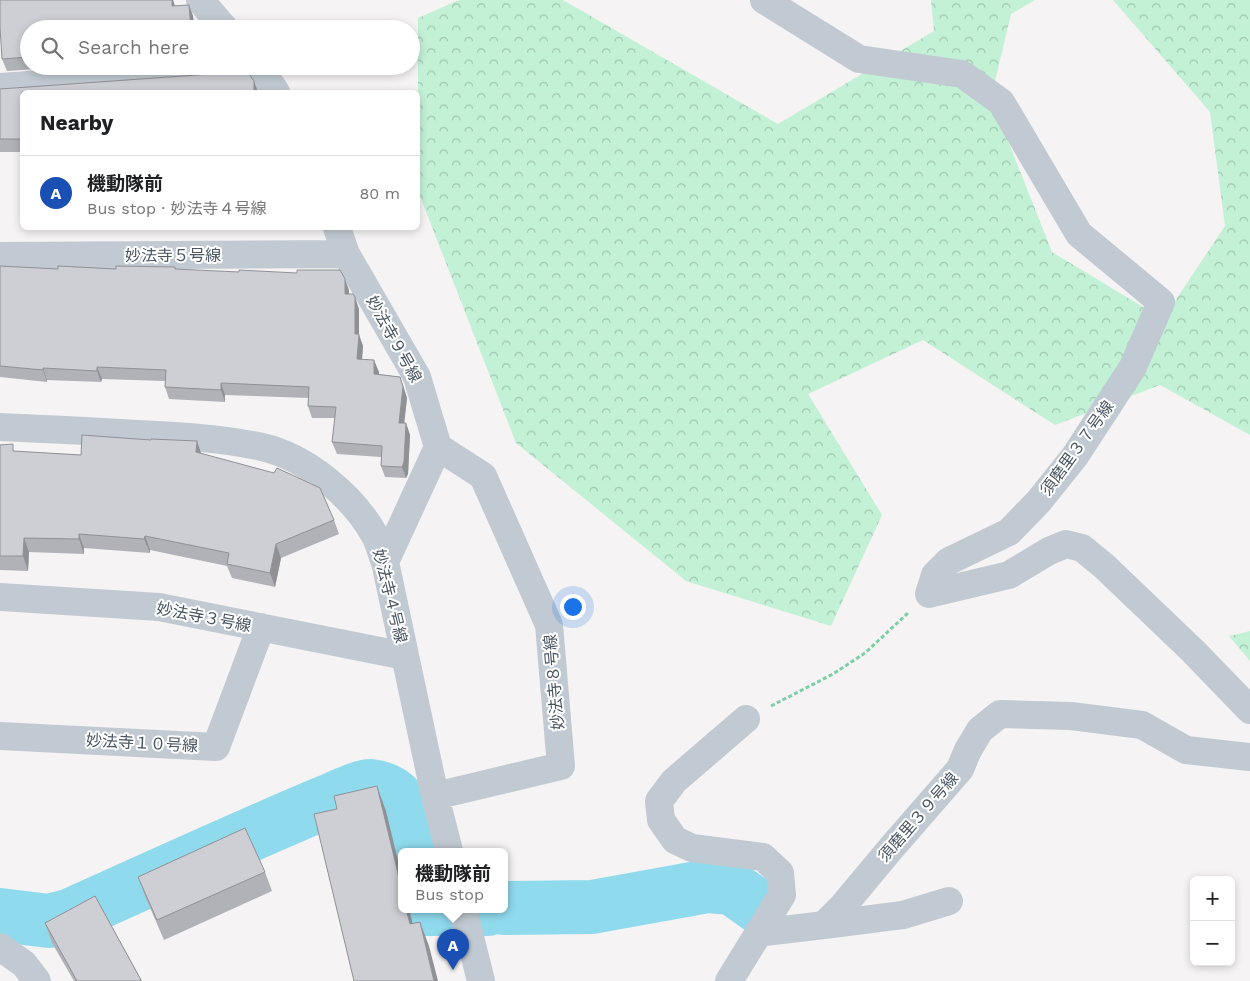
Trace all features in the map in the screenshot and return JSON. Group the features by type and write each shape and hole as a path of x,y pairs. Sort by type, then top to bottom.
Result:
{"street":[{"path":"200,0 217,20"},
{"name":"須磨里３７号線","path":"764,0 859,59 962,74 1001,102 1079,234 1161,302 1133,367 1075,456 1039,501 1009,532 949,561 935,575 930,594"},
{"path":"0,87 155,75"},
{"path":"264,75 275,90"},
{"name":"妙法寺９号線","path":"338,230 346,254 417,377 438,447"},
{"name":"妙法寺５号線","path":"0,256 346,254"},
{"name":"妙法寺４号線","path":"0,427 193,436 263,448 303,465 337,488 358,510 374,534 385,562 435,796 448,848"},
{"path":"385,562 438,447"},
{"name":"妙法寺８号線","path":"435,796 561,766 549,626 483,476 438,447"},
{"path":"930,594 1009,575 1049,551 1066,544 1082,548 1104,566 1193,651 1250,710"},
{"name":"妙法寺３号線","path":"0,597 160,607 405,656"},
{"name":"妙法寺１０号線","path":"0,736 216,747 261,628"},
{"name":"須磨里３９号線","path":"824,925 842,907 960,769 968,750 980,730 1000,714 1071,716 1142,726 1186,750 1250,757"},
{"path":"728,981 782,895 780,873 763,857 692,848 675,840 661,820 659,801 674,781 746,719"},
{"path":"758,934 903,915 948,901"},
{"path":"464,913 481,981"},
{"path":"0,947 24,964 37,981"}],"path":[{"path":"746,719 833,674 865,653 930,594"}],"green space":[{"path":"459,0 563,0 778,124 934,31 931,0 1035,0 1011,14 991,98 1052,252 1163,319 1225,226 1210,112 1113,0 1250,0 1250,435 1160,385 1055,425 923,340 808,394 882,515 831,626 686,581 516,443 420,196 420,90 418,90 418,75 420,75 420,20 418,18"},
{"path":"1250,631 1250,661 1229,636"}],"building":[{"path":"0,0 172,0 172,6 189,5 190,20 20,20 20,58 2,59"},
{"path":"197,75 250,75 254,81 254,90 20,90 20,139 0,139 0,89"},
{"path":"0,266 58,269 58,266 116,269 116,266 175,267 175,269 297,273 297,270 340,270 345,279 345,294 353,294 355,297 355,334 359,334 357,359 374,360 374,374 400,377 403,387 399,423 406,423 404,462 402,467 381,466 382,446 332,442 336,407 308,406 309,387 221,383 221,390 165,387 166,370 97,367 97,371 43,368 43,370 0,366"},
{"path":"82,435 197,441 196,452 274,473 277,468 320,488 334,520 276,544 270,573 227,564 229,553 145,536 144,539 79,534 79,539 24,538 23,556 0,556 0,445 13,444 13,451 81,455"},
{"path":"377,786 398,873 398,913 407,913 410,924 420,922 434,981 354,981 314,814 337,809 334,796"},
{"path":"245,828 265,872 157,920 138,877"},
{"path":"95,896 140,981 77,981 45,923"}],"waterway":[{"path":"0,915 49,921 69,916 366,786 383,789 399,801 407,818 413,848"},
{"path":"508,908 592,907 708,886 732,888 759,907"}],"place":[{"name":"機動隊前","path":"453,970"}]}
